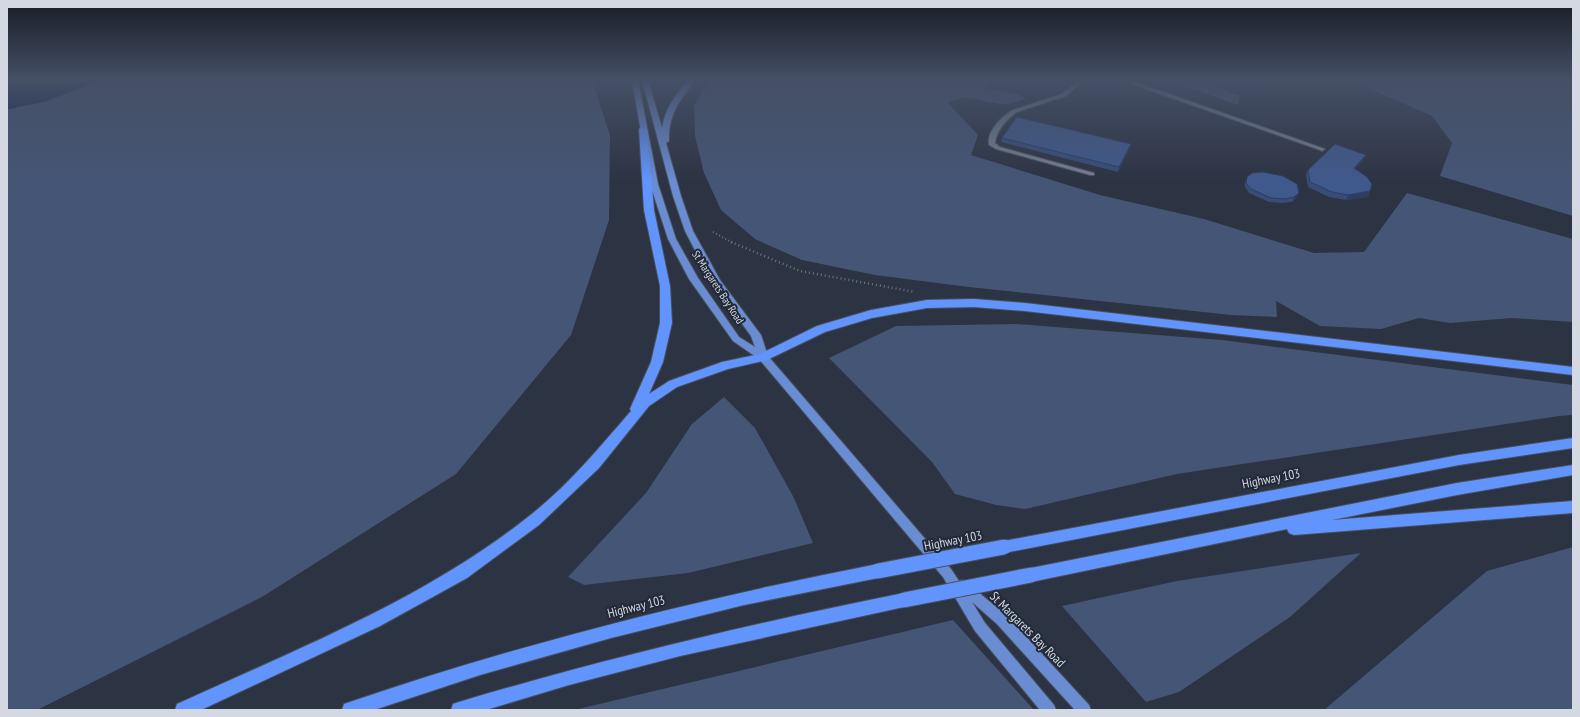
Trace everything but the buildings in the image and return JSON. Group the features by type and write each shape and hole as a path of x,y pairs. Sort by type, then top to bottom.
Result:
{"highway":[{"path":"626,427 657,362 666,323 665,286 649,210 643,129"},
{"path":"183,710 374,621 462,573 534,521 594,464 645,403 672,384 726,364 762,357 821,329 871,314 927,304 974,303 1025,306 1573,371"},
{"name":"Highway 103","path":"350,710 460,673 598,633 732,601 878,571 1424,466 1573,443"},
{"path":"459,710 528,688 659,653 904,600 1450,491 1573,470"},
{"path":"1205,539 1324,526 1573,507"}],"main road":[{"name":"St Margarets Bay Road","path":"640,113 661,210 683,261 709,302 736,339 762,357 947,573 1002,620 1084,710"},
{"name":"St Margarets Bay Road","path":"655,113 683,215 696,246 716,281 756,335 762,357"},
{"path":"666,153 664,136 670,113"},
{"name":"St Margarets Bay Road","path":"947,573 980,627 1049,710"}],"lane":[{"path":"1012,113 1008,115 992,134 991,144 998,148 1092,174"},
{"path":"1218,113 1322,150"}],"path":[{"path":"713,232 742,248 800,271 831,278 915,292"}],"shaded area":[{"path":"7,113 603,113 610,135 609,220 571,335 456,474 262,597 37,710 7,710"},
{"path":"694,113 958,113 978,135 971,155 1100,195 1204,219 1314,253 1364,252 1407,193 1573,239 1573,322 1512,318 1450,323 1419,318 1381,329 1320,326 1276,301 1277,317 1231,315 969,287 875,275 802,260 755,239 721,210 704,173 695,136"},
{"path":"1426,113 1573,113 1573,216 1440,176 1452,143 1432,116"},
{"path":"1017,324 1222,340 1573,385 1573,415 1177,474 1025,509 996,505 955,494 932,462 829,358 896,326"},
{"path":"724,397 755,428 794,498 813,543 688,573 584,585 568,577 646,493 692,424"},
{"path":"1573,547 1573,710 1324,710 1487,571"},
{"path":"1361,553 1290,617 1179,692 1146,702 1062,606 1177,581"},
{"path":"953,620 1034,710 574,710"}]}
